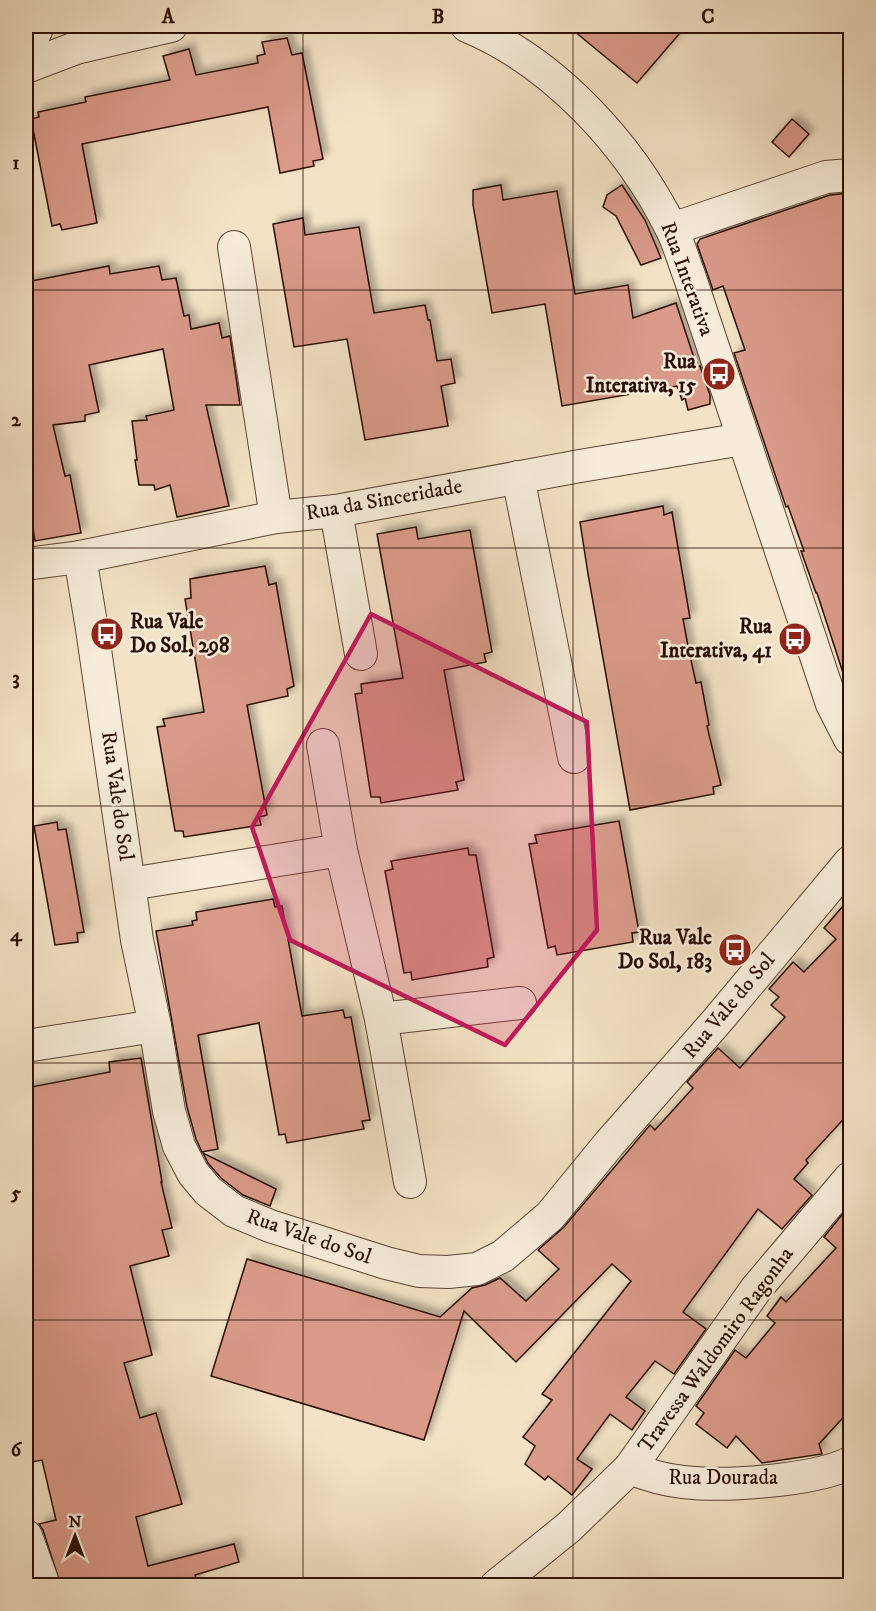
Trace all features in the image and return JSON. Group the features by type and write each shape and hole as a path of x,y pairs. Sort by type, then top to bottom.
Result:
{"street":[{"path":"26,52 38,26"},
{"path":"26,67 76,48 171,26"},
{"name":"Rua Interativa","path":"467,26 482,32 528,60 596,118 626,153 672,229 832,704 850,739"},
{"path":"672,229 826,177 850,175"},
{"path":"234,247 276,518"},
{"name":"Rua da Sinceridade","path":"26,564 80,557 276,518 336,511 743,439"},
{"path":"518,477 574,757"},
{"path":"336,511 361,654"},
{"name":"Rua Vale do Sol","path":"80,557 137,940 155,1026 169,1111 179,1146 193,1173 208,1191 234,1211 270,1226 386,1263 419,1270 448,1272 477,1269 503,1256 550,1216 850,862"},
{"path":"323,745 341,850 381,1019 410,1182"},
{"path":"130,884 341,850"},
{"path":"381,1019 520,1003"},
{"path":"26,1046 155,1026"},
{"name":"Travessa Waldomiro Ragonha","path":"630,1468 756,1289 850,1178"},
{"name":"Rua Dourada","path":"630,1468 656,1478 685,1483 723,1483 799,1478 841,1468 850,1463"},
{"path":"496,1586 569,1527 630,1468"},
{"path":"26,1536 44,1586"}],"highlighted area":[{"path":"371,614 587,722 597,930 505,1045 290,940 252,827"}],"building":[{"path":"568,26 686,26 637,83"},
{"path":"287,38 292,55 302,53 323,159 313,161 314,166 280,173 268,107 82,144 97,223 62,230 60,224 52,226 31,119 39,117 38,112 86,102 85,97 170,80 163,56 189,49 196,75 258,63 257,56 265,54 262,42"},
{"path":"792,119 809,134 789,157 772,142"},
{"path":"501,185 503,200 557,191 575,294 628,285 633,318 676,303 697,367 700,366 710,395 710,404 688,410 685,398 682,400 677,386 562,406 545,304 492,313 473,205 473,190"},
{"path":"622,185 645,220 661,258 641,265 616,216 603,207 607,195"},
{"path":"850,193 850,681 846,682 801,551 804,551 788,506 786,507 734,353 745,350 723,286 713,290 697,244 700,239 830,195"},
{"path":"303,218 305,235 359,227 374,313 425,305 437,361 451,359 455,383 441,386 448,426 365,440 347,339 294,347 273,224"},
{"path":"109,266 110,274 159,266 162,280 176,278 184,316 189,315 191,329 219,323 222,338 230,336 240,405 206,405 229,506 177,517 170,485 155,490 154,485 139,485 132,421 147,420 146,416 174,410 163,349 89,365 99,412 85,415 85,421 53,425 65,476 70,475 81,533 35,541 29,502 26,503 26,282"},
{"path":"663,506 664,515 672,512 690,618 683,619 696,683 701,682 709,725 707,726 721,785 713,787 714,794 630,810 580,522"},
{"path":"416,527 418,539 470,530 492,652 484,654 486,662 444,670 464,780 456,782 458,790 381,803 380,797 371,797 355,694 362,693 361,684 403,678 377,534"},
{"path":"265,566 269,585 276,583 294,686 287,689 288,696 247,705 267,815 259,817 261,825 184,837 183,831 175,831 157,727 165,726 163,719 204,712 185,599 191,598 190,579"},
{"path":"619,821 639,932 632,933 633,942 557,955 555,946 548,948 529,844 537,843 535,835"},
{"path":"57,822 58,830 66,829 84,932 77,933 78,942 55,945 34,826"},
{"path":"468,848 469,855 476,855 494,957 487,959 488,967 412,980 411,972 404,973 385,871 393,869 391,861"},
{"path":"850,898 850,1112 806,1160 808,1163 794,1179 812,1195 782,1229 758,1209 683,1312 706,1329 674,1374 655,1361 626,1397 645,1411 632,1430 610,1414 577,1459 592,1469 572,1495 548,1476 545,1480 525,1464 535,1446 523,1437 552,1400 542,1394 631,1281 612,1264 516,1362 464,1311 424,1440 211,1376 247,1259 440,1317 472,1288 500,1278 526,1301 559,1269 538,1250 564,1227 650,1125 655,1130 693,1088 687,1082 718,1048 740,1068 785,1017 771,1005 779,997 769,989 793,962 804,972 836,939 824,928"},
{"path":"273,899 275,907 282,906 302,1016 343,1010 345,1018 351,1017 370,1120 362,1121 364,1129 287,1143 285,1134 279,1135 259,1023 198,1035 218,1149 202,1152 187,1107 156,931 193,925 192,921 197,920 196,912"},
{"path":"141,1058 161,1182 172,1228 162,1230 169,1256 130,1266 152,1355 124,1363 140,1418 156,1413 182,1504 136,1517 148,1566 234,1544 239,1562 195,1575 197,1581 182,1586 61,1586 39,1524 56,1520 42,1460 26,1463 26,1088 110,1072 109,1062"},
{"path":"203,1153 276,1189 270,1206 243,1195 221,1178"},
{"path":"850,1205 850,1410 819,1444 822,1454 762,1463 736,1436 727,1448 696,1424 704,1413 696,1406 735,1350 746,1358 775,1323 767,1316 781,1297 786,1302 836,1248 824,1237"}],"place":[{"name":"Rua Interativa, 15","path":"719,374"},
{"name":"Rua Vale Do Sol, 298","path":"107,634"},
{"name":"Rua Interativa, 41","path":"795,639"},
{"name":"Rua Vale Do Sol, 183","path":"735,950"}]}
